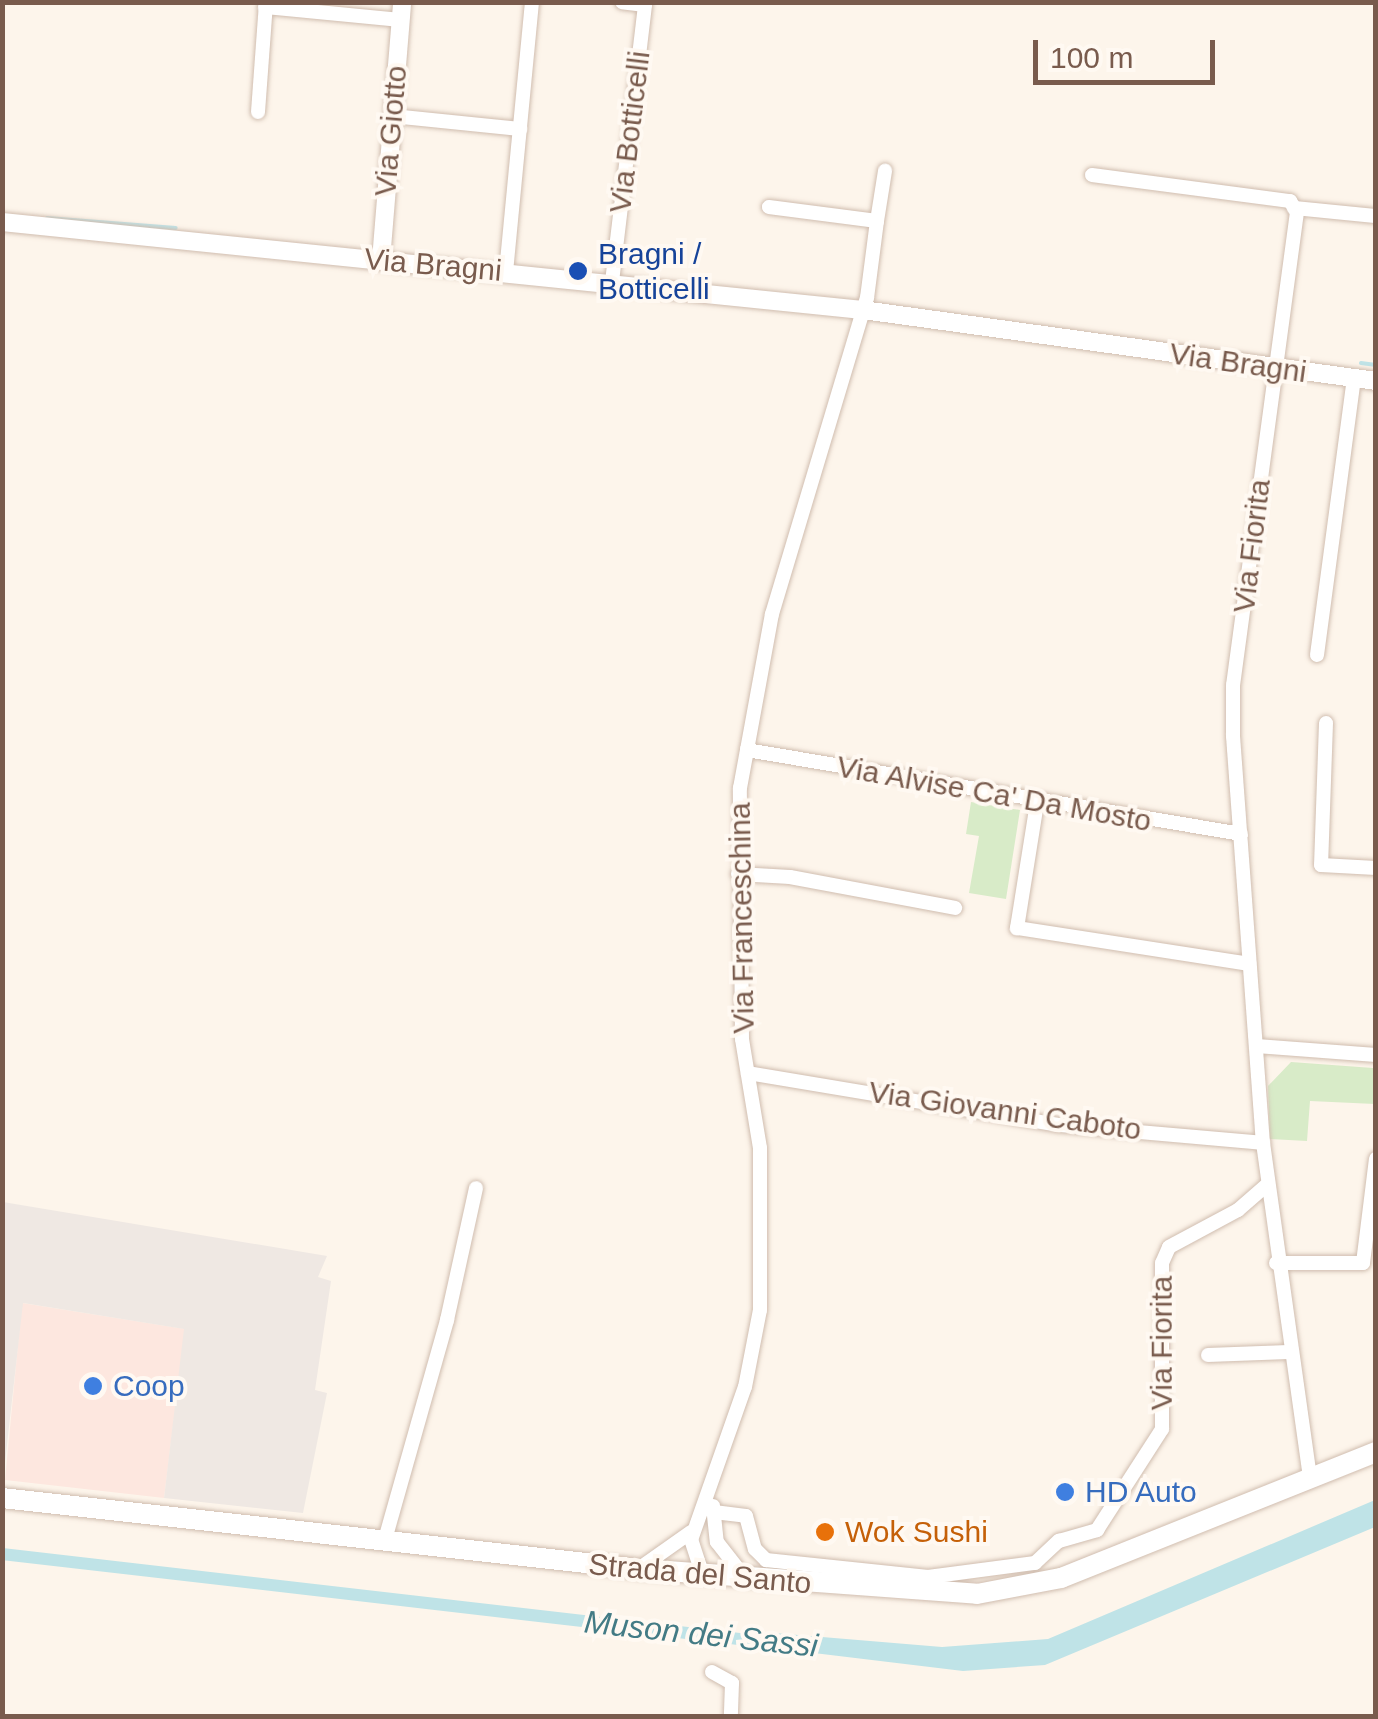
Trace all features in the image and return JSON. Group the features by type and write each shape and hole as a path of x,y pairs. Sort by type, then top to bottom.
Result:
{"main road":[{"name":"Strada del Santo","path":"2,1498 384,1543 944,1595 1019,1589 1376,1452"}],"street":[{"path":"506,272 532,2"},
{"name":"Via Botticelli","path":"612,282 645,5 622,2"},
{"path":"258,112 265,5 401,11"},
{"name":"Via Giotto","path":"381,260 401,11"},
{"path":"392,116 520,129"},
{"path":"864,310 885,171"},
{"path":"1092,175 1290,201 1294,208 1376,216"},
{"path":"770,206 877,220"},
{"name":"Via Fiorita","path":"1294,208 1234,685 1263,1143 1288,1352 1310,1476"},
{"name":"Via Bragni","path":"2,222 864,310 1376,381"},
{"name":"Via Franceschina","path":"702,1574 692,1540 748,1374 760,1310 762,1182 748,1072 738,874 747,750 774,605 864,310"},
{"path":"1317,655 1354,378"},
{"path":"1326,723 1321,865 1376,868"},
{"name":"Via Alvise Ca' Da Mosto","path":"747,750 1241,834"},
{"path":"1038,802 1017,928 1249,964"},
{"path":"738,874 790,876 955,908"},
{"path":"1257,1046 1376,1055"},
{"name":"Via Giovanni Caboto","path":"748,1072 1059,1124 1263,1143"},
{"path":"1276,1263 1363,1262 1376,1159"},
{"name":"Via Fiorita","path":"714,1512 746,1516 755,1549 766,1560 928,1577 1036,1563 1059,1541 1097,1530 1162,1429 1162,1263 1169,1248 1238,1210 1268,1184"},
{"path":"384,1543 447,1320 476,1188"},
{"path":"1208,1356 1288,1352"},
{"name":"Via Franceschina","path":"716,1475 717,1542"},
{"name":"Via Franceschina","path":"640,1568 682,1544 697,1523"},
{"path":"702,1574 717,1542 746,1578"},
{"path":"712,1672 732,1683 731,1716"}],"shaded area":[{"path":"3,1202 327,1256 318,1277 331,1281 315,1390 327,1393 303,1513 164,1498 184,1329 23,1303 3,1480"},
{"path":"22,1303 185,1329 164,1498 5,1480"}],"green space":[{"path":"971,802 1020,810 1006,899 969,893 979,836 966,834"},
{"path":"1291,1062 1373,1068 1375,1104 1310,1101 1307,1141 1270,1139 1268,1086"}],"water":[{"path":"1375,1500 1375,1527 1045,1665 963,1671 748,1645 751,1631 942,1647 1048,1639"}],"waterway":[{"path":"47,218 176,228"},
{"path":"1361,363 1376,365"},
{"name":"Muson dei Sassi","path":"2,1554 765,1642"}],"place":[{"name":"Bragni / Botticelli","path":"578,271"},
{"name":"Coop","path":"93,1386"},
{"name":"HD Auto","path":"1065,1492"},
{"name":"Wok Sushi","path":"825,1532"}]}
